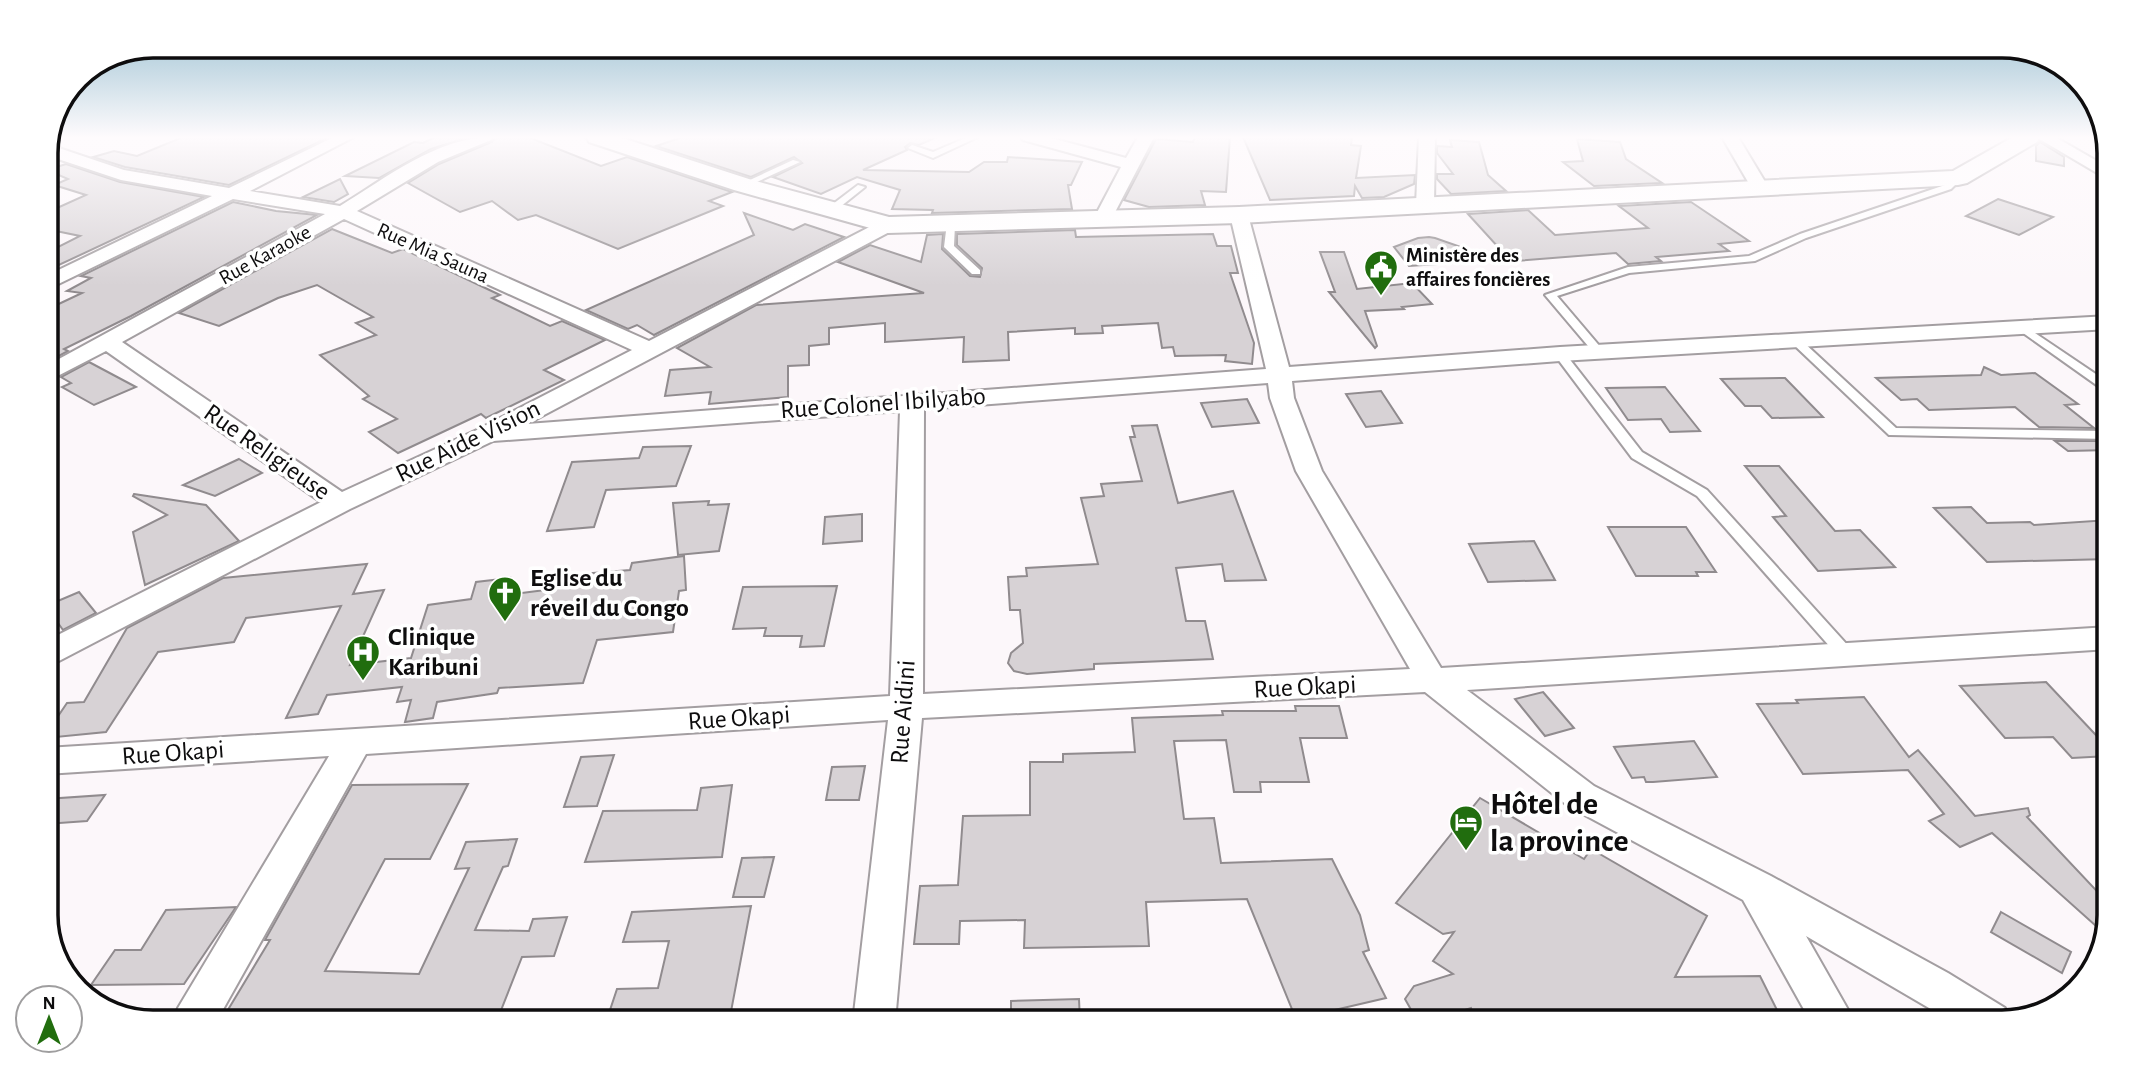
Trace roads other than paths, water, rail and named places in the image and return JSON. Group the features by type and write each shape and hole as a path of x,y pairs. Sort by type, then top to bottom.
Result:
{"street":[{"name":"Rue Mia Sauna","path":"189,187 342,212 648,349"},
{"path":"58,278 241,187"},
{"name":"Rue Karaoke","path":"58,369 109,343 384,187"},
{"path":"750,187 888,225 1238,215 1813,187"},
{"path":"1102,220 1120,187"},
{"path":"1425,205 1426,187"},
{"path":"1238,215 1279,374 1282,398 1309,471 1432,680 1581,796 1757,888 1969,1010"},
{"name":"Rue Aide Vision","path":"58,648 340,503 488,434 888,225"},
{"name":"Rue Colonel Ibilyabo","path":"488,434 912,400 1598,351 1797,342 2097,323"},
{"name":"Rue Religieuse","path":"109,343 340,503"},
{"name":"Rue Aidini","path":"875,1010 906,707 912,400"},
{"name":"Rue Okapi","path":"58,760 906,707 1432,680 2097,639"},
{"path":"200,1010 355,742"},
{"path":"1757,888 1827,1010"}],"lane":[{"path":"832,209 861,187"},
{"path":"1598,351 1550,295 1628,270 1751,259 1803,236 1948,187"},
{"path":"950,225 949,247 976,272"},
{"path":"2022,328 2097,380"},
{"path":"1797,342 1893,432 2097,435"},
{"path":"1560,354 1637,455 1702,493 1845,653"}],"place":[{"name":"Ministère des affaires foncières","path":"1381,297"},
{"name":"Eglise du réveil du Congo","path":"505,623"},
{"name":"Clinique Karibuni","path":"363,682"},
{"name":"Hôtel de la province","path":"1466,852"}]}
